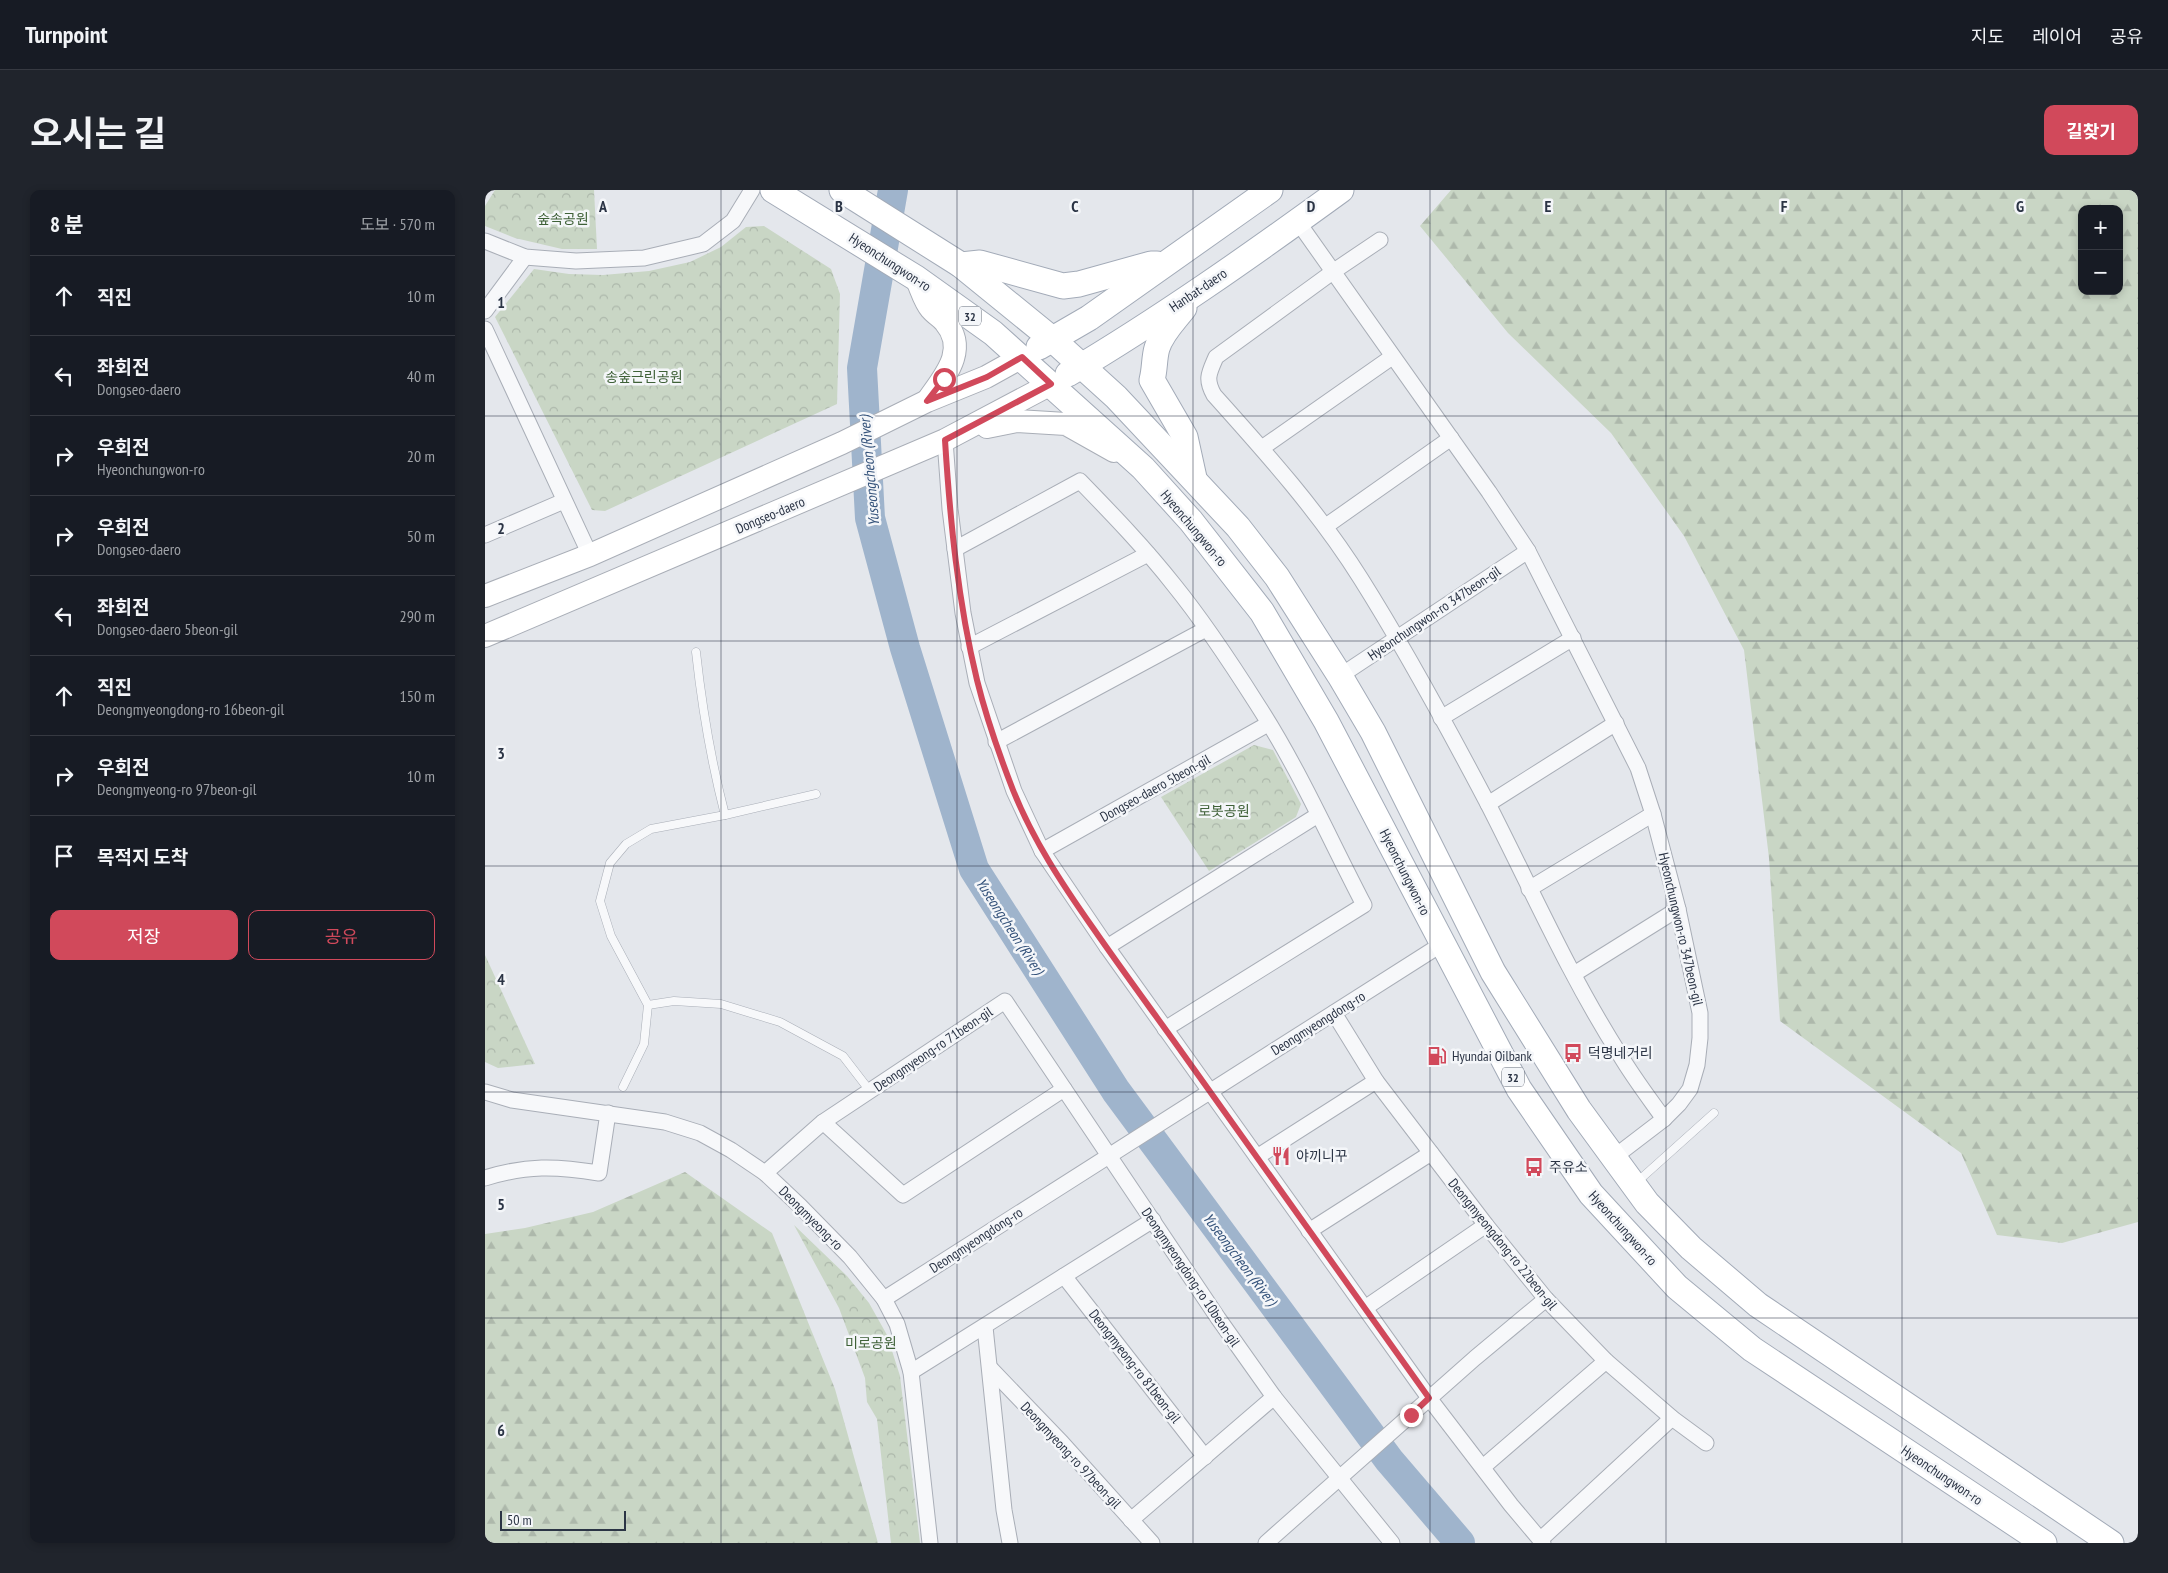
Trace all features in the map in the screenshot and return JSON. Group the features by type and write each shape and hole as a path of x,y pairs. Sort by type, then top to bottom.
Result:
{"main road":[{"name":"Hyeonchungwon-ro","path":"773,190 916,278 993,333 1022,357 1143,468 1191,521 1262,612 1326,721 1519,1089 1585,1186 1677,1287 1752,1349 2044,1543"},
{"path":"1022,357 1089,318 1270,190"},
{"name":"Hanbat-daero","path":"1051,384 1118,344 1341,190"},
{"name":"32","path":"846,193 961,265 1052,339 1081,366"},
{"path":"961,265 980,263 1063,286 1079,284 1151,264 1165,265"},
{"path":"1194,478 1185,437 1151,380 1155,367 1157,348 1166,331 1196,291"},
{"path":"1081,366 1116,397 1194,478 1238,527 1277,577 1373,732 1493,972 1579,1110 1647,1203 1691,1248 1758,1305 2111,1543"}],"street":[{"path":"485,241 525,257 576,261 644,258 703,244 733,221 752,190"},
{"name":"Hyeonchungwon-ro 347beon-gil","path":"1297,222 1334,271 1528,551 1638,768 1653,814 1678,909 1700,1012 1700,1038 1697,1065 1690,1089 1679,1104 1664,1119 1613,1158"},
{"path":"1380,240 1216,357 1210,370 1208,383 1214,395 1262,448 1325,526 1397,638 1487,804 1574,974 1620,1055 1664,1119"},
{"path":"485,311 525,257"},
{"path":"916,278 931,309 946,323 956,348 953,363 927,401"},
{"path":"485,329 590,555"},
{"path":"1262,448 1392,356"},
{"path":"485,596 590,555 842,443 927,401 987,377 1022,357"},
{"name":"Dongseo-daero","path":"485,636 938,443 1051,384"},
{"path":"1143,468 1066,424 1017,421 993,426 938,443 950,510 963,613 977,683 1014,791 1042,852 1107,947 1429,1398 1542,1542 1672,1418"},
{"path":"1325,526 1451,438"},
{"path":"955,549 1080,480 1148,554 1206,629 1269,724 1364,905 1165,1028"},
{"path":"485,535 565,501"},
{"name":"Hyeonchungwon-ro 347beon-gil","path":"1340,676 1528,551"},
{"path":"969,647 1148,554"},
{"path":"996,742 1206,629"},
{"path":"1441,718 1573,638"},
{"path":"1487,804 1616,723"},
{"name":"Dongseo-daero 5beon-gil","path":"1042,852 1269,724"},
{"path":"1529,889 1653,814"},
{"path":"1107,947 1317,815"},
{"path":"1574,974 1678,909"},
{"name":"Deongmyeongdong-ro","path":"885,1299 1442,944"},
{"name":"Deongmyeong-ro 71beon-gil","path":"765,1173 823,1122 1005,1001 1064,1089 1113,1153"},
{"name":"Deongmyeongdong-ro 22beon-gil","path":"1334,1013 1377,1081 1486,1225 1546,1299 1606,1361 1672,1418 1706,1443"},
{"path":"1257,1157 1377,1081"},
{"path":"823,1122 903,1195 1064,1089"},
{"name":"Deongmyeong-ro","path":"485,1092 512,1100 665,1122 700,1133 731,1150 765,1173 850,1257 885,1299 897,1324 911,1372 930,1543"},
{"path":"485,1103 512,1100"},
{"path":"485,1178 532,1167 565,1168 599,1173 608,1113"},
{"name":"Deongmyeongdong-ro 10beon-gil","path":"1113,1153 1153,1220 1218,1318 1274,1397 1344,1474 1392,1543"},
{"path":"1309,1231 1431,1153"},
{"path":"911,1372 1153,1220"},
{"path":"1365,1308 1486,1225"},
{"name":"Deongmyeong-ro 81beon-gil","path":"1064,1276 1205,1457"},
{"path":"1266,1543 1429,1398 1546,1299"},
{"path":"985,1327 1004,1510 1010,1543"},
{"path":"1483,1467 1606,1361"},
{"name":"Deongmyeong-ro 97beon-gil","path":"990,1368 1062,1443 1152,1543"},
{"path":"1131,1520 1274,1397"}],"lane":[{"path":"696,652 702,710 715,778 725,816"},
{"path":"623,1087 644,1044 648,1005 611,936 601,901 611,863 625,844 651,828 725,816 816,794"},
{"path":"648,1005 674,1000 721,1004 780,1022 843,1056 869,1091"},
{"path":"1633,1185 1714,1113"}],"green space":[{"name":"숲속공원","path":"495,190 594,190 597,249 562,249 515,238 485,226 485,206"},
{"path":"1451,190 2138,190 2138,1222 2062,1243 1997,1235 1961,1153 1780,1021 1769,858 1744,650 1684,536 1611,433 1508,333 1420,226"},
{"name":"송숲근린공원","path":"764,226 831,269 840,294 837,404 605,511 592,510 495,317 534,269 569,274 603,275 649,271 690,262 721,247 746,227"},
{"name":"로봇공원","path":"1254,745 1273,750 1301,804 1296,817 1209,871 1161,797"},
{"path":"485,955 535,1064 498,1068 485,1062"},
{"path":"685,1172 772,1233 835,1389 878,1543 485,1543 485,1234 525,1228 593,1212"},
{"name":"미로공원","path":"794,1225 847,1276 869,1303 887,1335 900,1376 920,1543 891,1543 877,1419 867,1402 865,1378 839,1308"}],"waterway":[{"name":"Yuseongcheon (River)","path":"893,190 862,368 870,518 905,648 974,869 1116,1091 1389,1460 1460,1543"}],"place":[{"name":"덕명네거리","path":"1573,1053"},
{"name":"Hyundai Oilbank","path":"1437,1056"},
{"name":"야끼니꾸","path":"1281,1156"},
{"name":"주유소","path":"1534,1167"}],"route":[{"path":"944,379 927,401 987,377 1022,357 1051,384 945,440 950,510 969,647 977,683 1014,791 1042,852 1068,892 1429,1398 1411,1415"}]}
